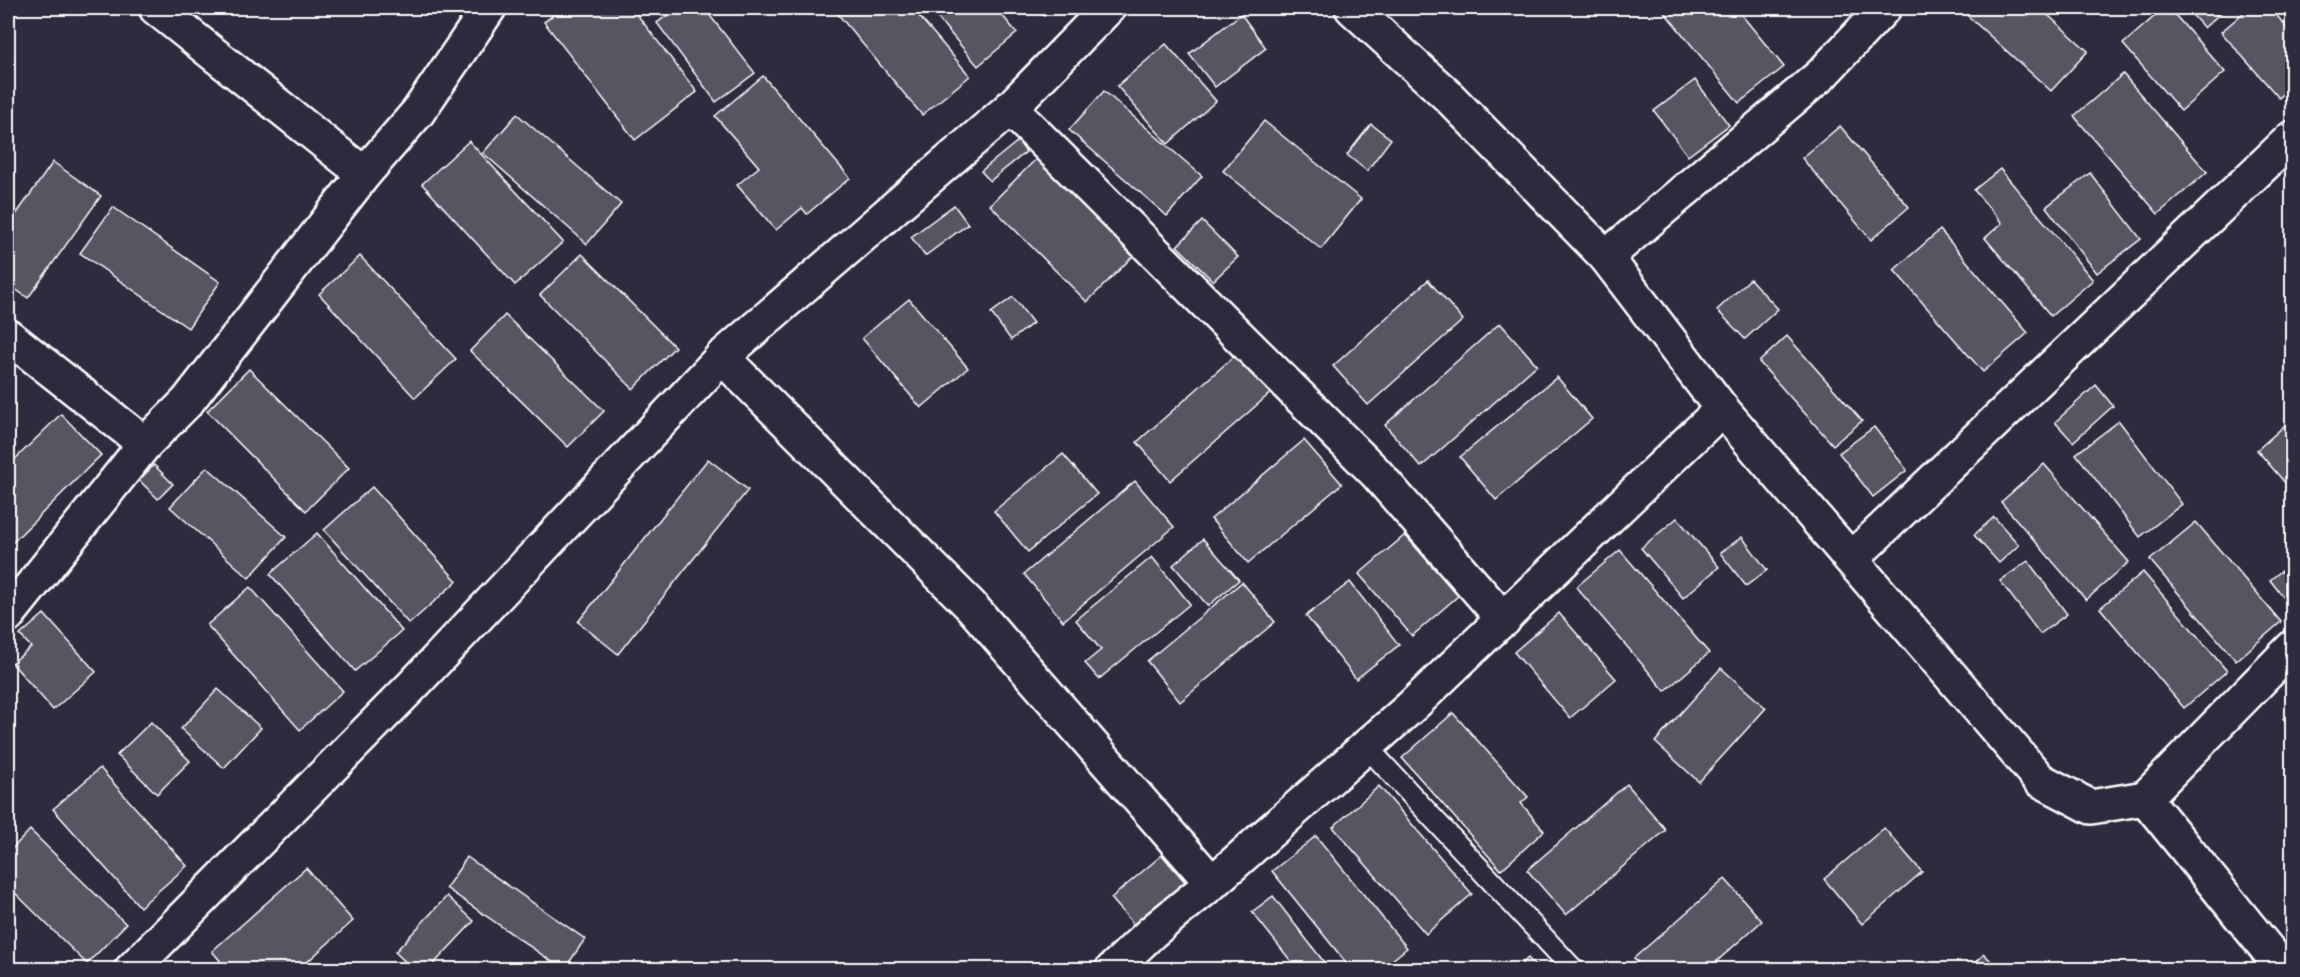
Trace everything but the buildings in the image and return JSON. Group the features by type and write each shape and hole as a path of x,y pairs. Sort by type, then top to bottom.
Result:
{"street":[{"path":"156,8 364,174"},
{"path":"8,615 145,444 187,402 364,174 418,112 489,8"},
{"path":"132,969 414,684 722,357 1010,108 1108,8"},
{"path":"1352,8 1448,96 1606,257 1722,409 2040,780 2091,807 2145,798 2292,648"},
{"path":"1606,257 1821,75 1884,8"},
{"path":"1010,108 1376,473 1504,620"},
{"path":"1851,559 2292,138"},
{"path":"8,336 145,444"},
{"path":"722,357 971,606 1212,883"},
{"path":"1112,969 1366,746 1504,620 1722,409"},
{"path":"2145,798 2269,965"}],"lane":[{"path":"1366,746 1574,969"}]}
